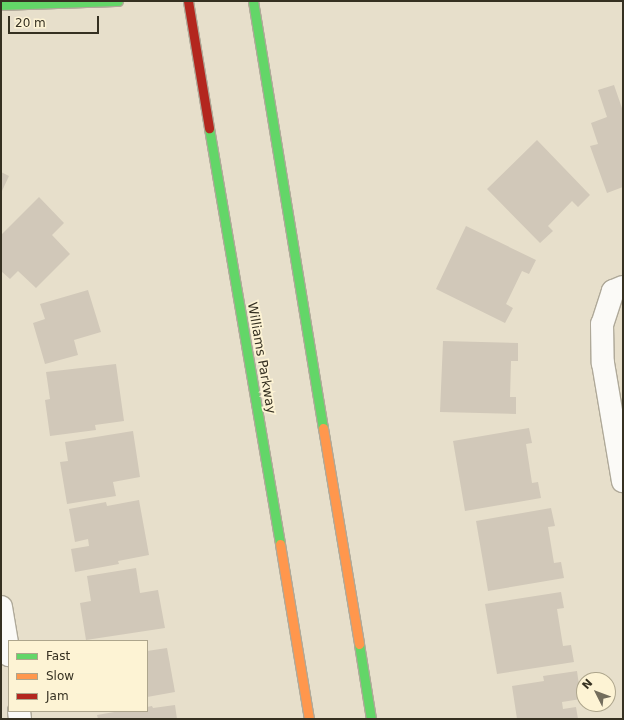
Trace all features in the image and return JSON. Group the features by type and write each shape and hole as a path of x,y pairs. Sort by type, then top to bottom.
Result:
{"main road":[{"path":"1,4 118,1"},
{"name":"Williams Parkway","path":"188,1 309,719"},
{"path":"253,1 371,719"}],"street":[{"path":"623,287 613,291 602,324 603,363 623,481"},
{"path":"1,607 8,649"}],"building":[{"path":"614,85 623,111 623,187 607,193 590,146 598,144 591,123 607,117 598,90"},
{"path":"537,140 590,195 578,207 572,201 548,226 553,231 540,243 487,189"},
{"path":"1,172 9,176 1,193"},
{"path":"39,197 64,223 52,235 70,254 36,288 18,271 10,279 1,271 1,235"},
{"path":"466,226 536,260 529,274 522,271 506,304 513,308 505,323 436,289"},
{"path":"88,290 101,332 74,340 78,355 45,364 33,323 45,319 40,304"},
{"path":"443,341 518,343 518,361 511,361 510,397 516,397 516,414 440,412"},
{"path":"116,364 124,421 95,425 96,430 50,436 45,400 50,399 46,372"},
{"path":"529,428 532,443 526,444 532,483 538,482 541,498 465,511 453,441"},
{"path":"133,431 140,477 113,482 116,496 67,504 60,462 68,461 65,442"},
{"path":"139,500 149,555 118,561 119,564 75,572 71,549 89,546 88,539 75,542 69,509 106,502 107,506"},
{"path":"551,508 555,526 548,527 554,563 561,562 564,578 488,591 476,521"},
{"path":"136,568 140,593 158,590 165,628 86,640 80,603 91,601 87,576"},
{"path":"561,592 564,608 557,609 563,646 571,645 574,662 497,674 485,604"},
{"path":"167,648 175,692 148,697 148,651"},
{"path":"577,671 576,700 562,702 563,709 576,707 578,719 517,719 512,686 544,681 543,676"},
{"path":"175,705 177,719 98,719 97,715 114,712 148,712 148,707 152,706 153,708"}],"traffic: fast":[{"path":"1,5 118,1"},
{"path":"253,1 323,428"},
{"path":"209,128 280,544"},
{"path":"359,644 371,719"}],"traffic: slow":[{"path":"323,428 359,644"},
{"path":"280,544 309,719"}],"traffic: jam":[{"path":"188,1 209,128"}]}
